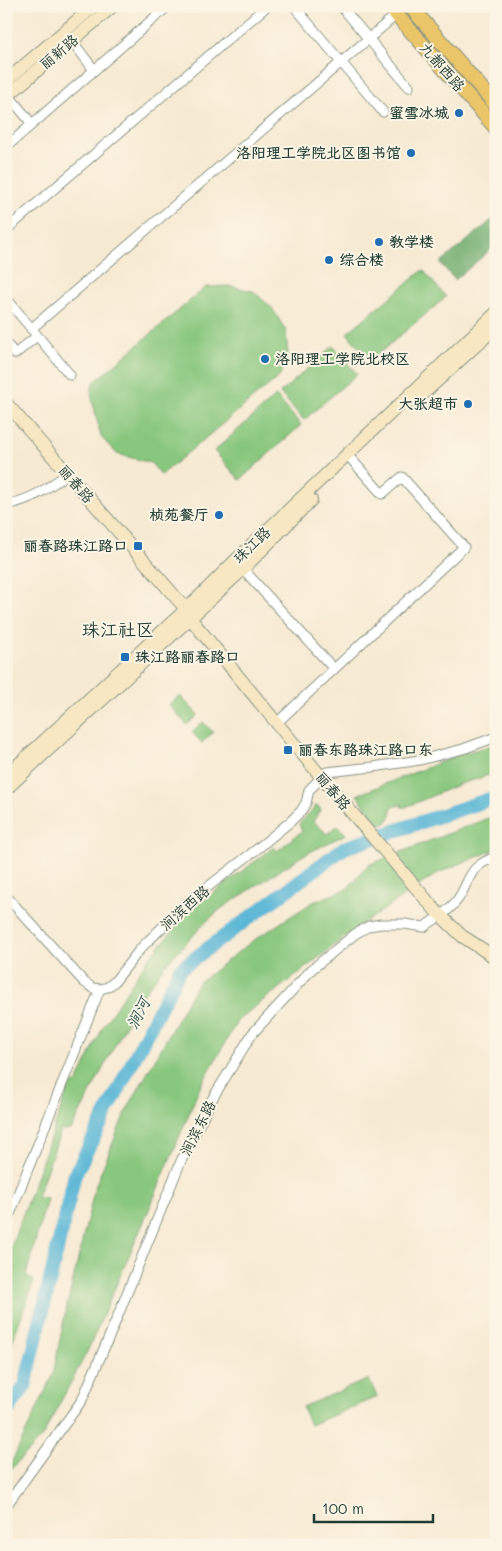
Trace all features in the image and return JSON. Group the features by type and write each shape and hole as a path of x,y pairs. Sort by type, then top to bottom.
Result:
{"main road":[{"name":"丽新路","path":"7,95 68,36 94,6"},
{"name":"丽新路","path":"6,81 113,6"},
{"name":"九都西路","path":"410,6 496,105"},
{"name":"九都西路","path":"392,10 496,128"},
{"name":"珠江路","path":"6,789 191,613 496,313"},
{"name":"珠江路","path":"6,776 242,569 352,460 496,327"},
{"name":"丽春路","path":"6,403 282,718 325,776"},
{"name":"丽春路","path":"191,613 325,776 462,936 496,958"},
{"name":"丽春路","path":"441,910 496,948"}],"street":[{"path":"152,6 158,14"},
{"path":"6,147 168,6"},
{"path":"6,230 267,6"},
{"path":"294,6 383,112"},
{"path":"341,6 409,88"},
{"path":"6,343 15,354 34,332 368,39 392,10"},
{"path":"68,36 94,70"},
{"path":"7,95 32,124"},
{"path":"6,298 70,375"},
{"path":"282,718 464,547 402,477 382,494 352,460"},
{"path":"6,505 23,501 43,492 67,474"},
{"path":"242,569 334,669"},
{"path":"325,776 420,760 463,749 496,737"},
{"name":"涧滨西路","path":"100,989 108,987 115,981 141,948 187,903 257,850 291,821 306,803 310,790 325,776"},
{"name":"涧滨东路","path":"6,1506 82,1400 181,1162 211,1101 252,1034 312,969 362,930 369,926 381,924 424,926 441,910 457,900 475,868 487,860 496,857"},
{"path":"6,896 84,982 93,988 100,989 6,1224"}],"green space":[{"path":"492,220 496,225 496,245 455,280 440,263"},
{"path":"423,270 446,297 370,361 347,333"},
{"path":"229,286 253,291 272,308 286,331 288,353 280,376 161,475 151,463 117,454 101,437 91,394 93,383 206,287"},
{"path":"333,346 357,374 304,420 280,393"},
{"path":"276,396 301,425 240,480 214,451"},
{"path":"180,696 198,715 187,725 169,705"},
{"path":"203,722 213,732 202,743 192,732"},
{"path":"496,744 496,773 460,784 406,807 401,807 402,804 391,808 391,815 387,822 379,825 357,795 461,754"},
{"path":"317,805 321,810 313,821 327,834 337,826 346,834 302,856 222,908 208,920 165,965 137,1003 71,1130 61,1130 37,1197 47,1199 26,1275 34,1281 10,1348 6,1352 6,1261 69,1086 77,1082 104,1025 148,959 192,909 274,847 277,851 302,831 299,824"},
{"path":"496,815 496,849 438,873 362,924 238,1020 200,1087 88,1350 42,1437 6,1474 53,1375 95,1187 125,1113 197,984 251,942 313,902 347,889 368,865"},
{"path":"369,1379 377,1397 310,1425 302,1407"}],"waterway":[{"name":"涧河","path":"6,1413 25,1386 75,1174 180,969 344,848 496,797"}],"place":[{"name":"蜜雪冰城","path":"459,113"},
{"name":"洛阳理工学院北区图书馆","path":"411,153"},
{"name":"教学楼","path":"379,242"},
{"name":"综合楼","path":"329,260"},
{"name":"洛阳理工学院北校区","path":"265,359"},
{"name":"大张超市","path":"468,404"},
{"name":"桢苑餐厅","path":"219,515"},
{"name":"丽春路珠江路口","path":"138,546"},
{"name":"珠江路丽春路口","path":"125,657"},
{"name":"丽春东路珠江路口东","path":"288,750"}],"district":[{"name":"珠江社区","path":"118,630"}]}
